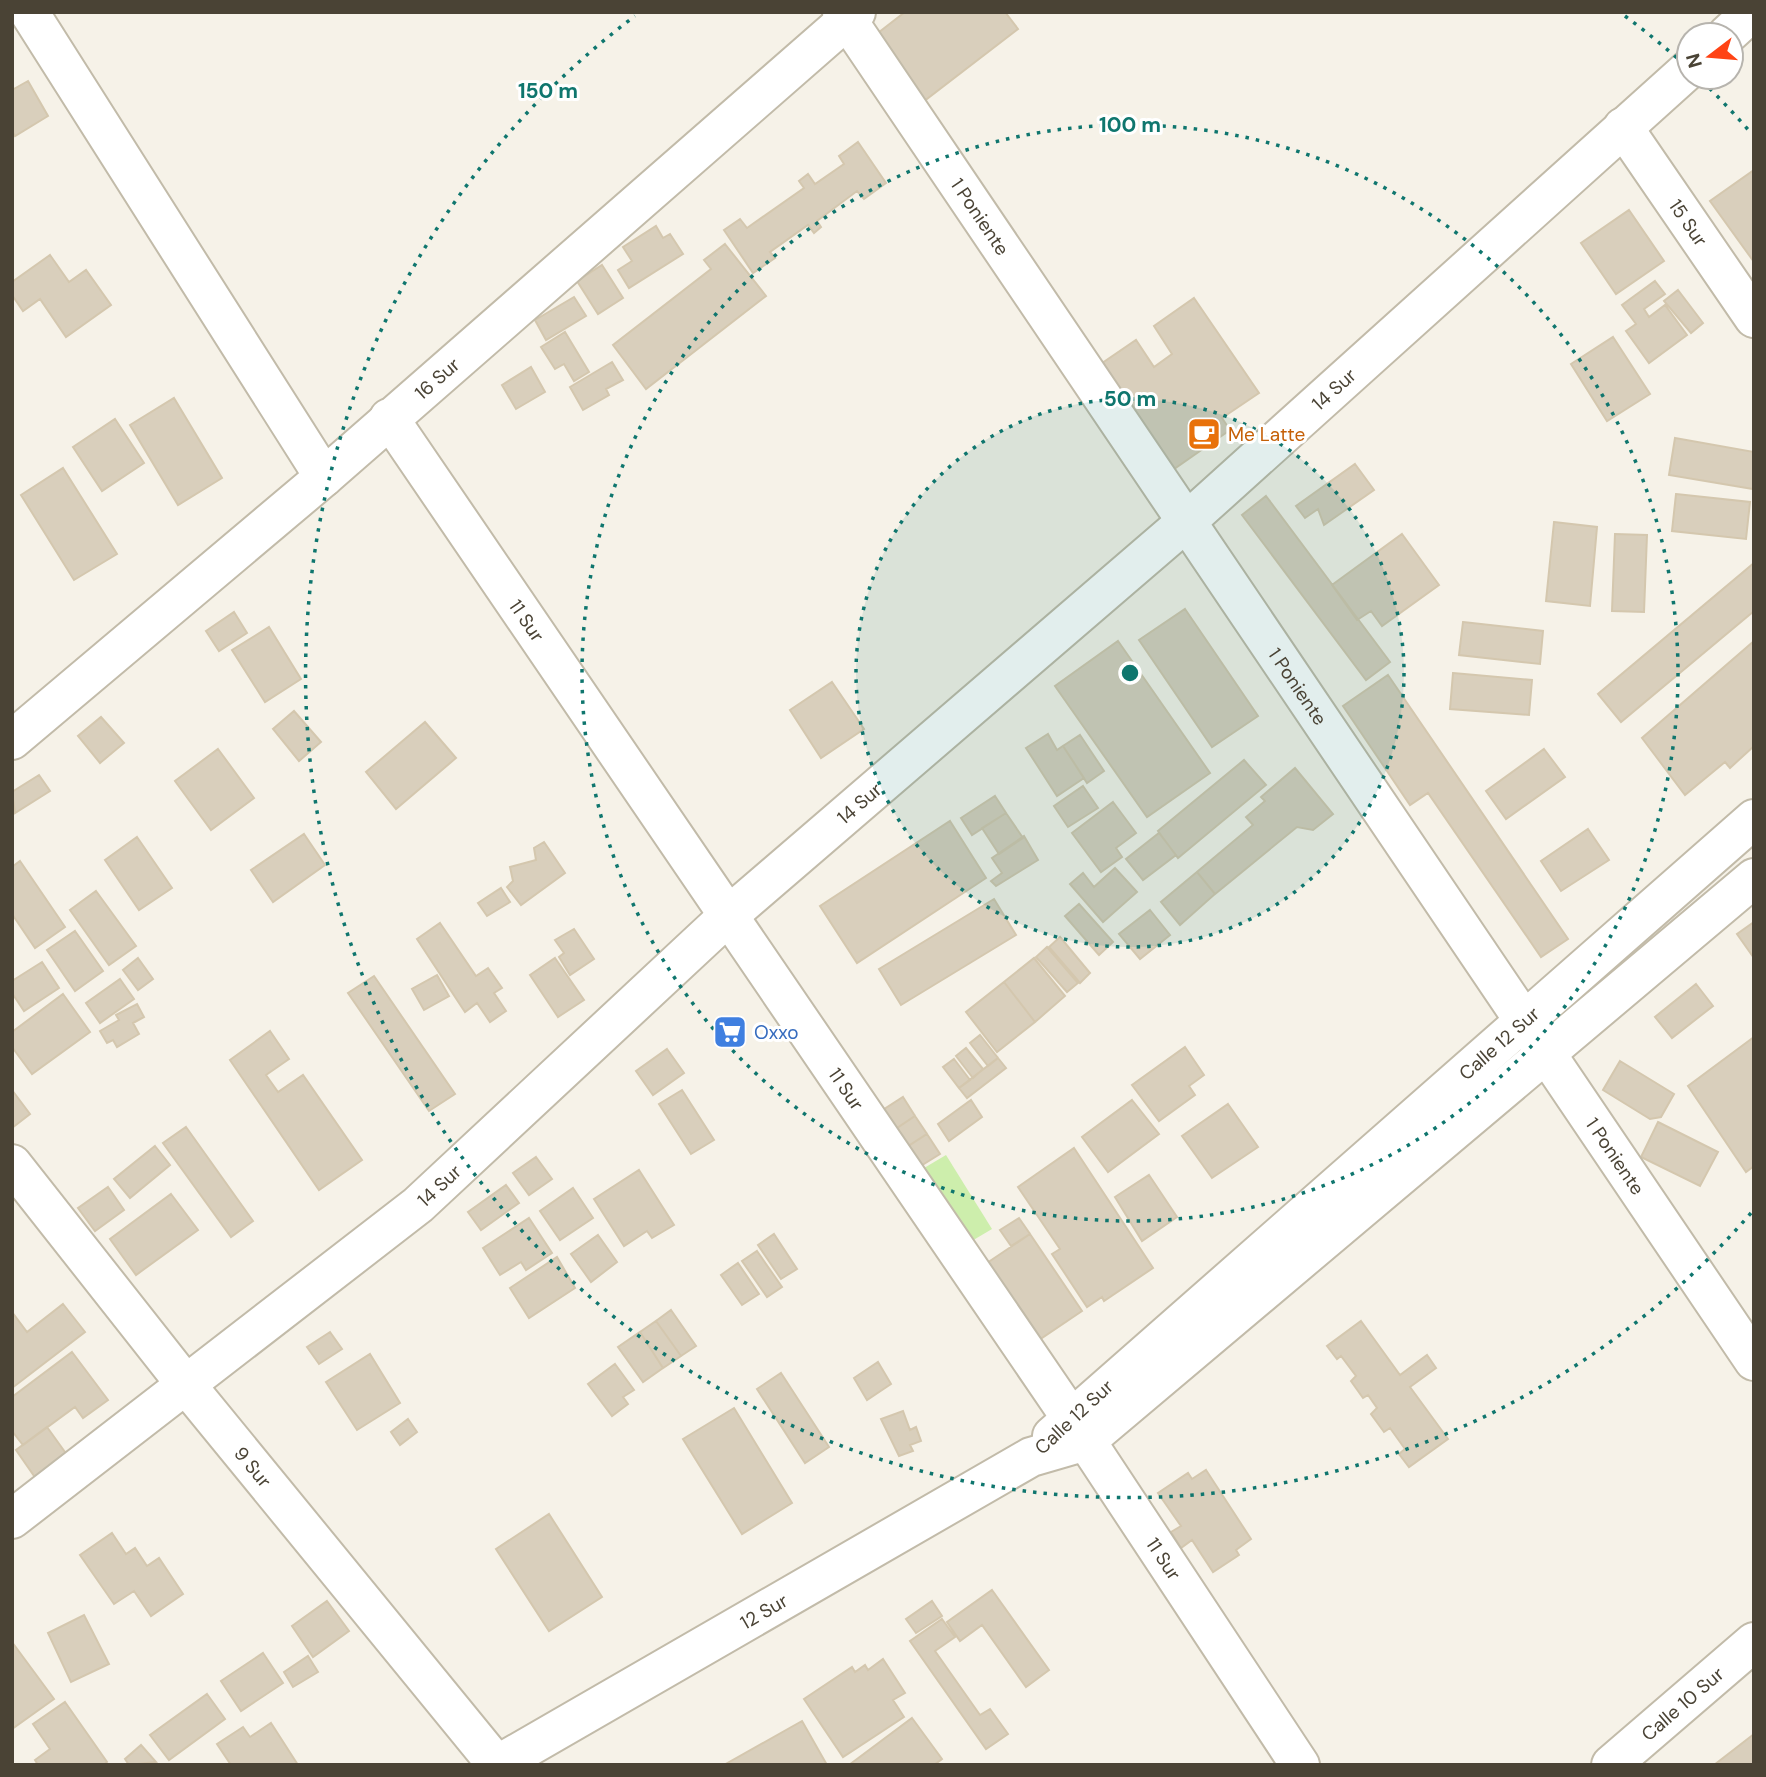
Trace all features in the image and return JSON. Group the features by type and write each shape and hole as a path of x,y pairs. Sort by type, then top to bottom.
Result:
{"street":[{"path":"29,12 324,477"},
{"name":"16 Sur","path":"12,740 324,477 849,15"},
{"name":"1 Poniente","path":"849,15 1186,522 1754,1361"},
{"name":"14 Sur","path":"12,1519 418,1205 728,916 1186,522 1675,81"},
{"name":"15 Sur","path":"1623,127 1754,318"},
{"name":"11 Sur","path":"389,418 1078,1429 1300,1765"},
{"name":"Calle 12 Sur","path":"1078,1429 1523,1021 1754,819"},
{"name":"Calle 12 Sur","path":"1031,1457 1078,1429 1546,1053 1754,878"},
{"path":"1660,900 1690,931"},
{"name":"9 Sur","path":"12,1164 187,1386 497,1765"},
{"name":"12 Sur","path":"497,1765 1031,1457"},
{"name":"Calle 10 Sur","path":"1611,1765 1754,1642"}],"green space":[{"path":"946,1155 992,1229 960,1248 914,1174"}],"building":[{"path":"905,12 1005,12 1018,29 919,105 869,40"},
{"path":"28,81 48,116 15,136 12,131 12,90"},
{"path":"858,142 886,183 864,199 857,191 817,221 821,227 814,233 808,225 770,252 775,258 753,273 724,230 740,219 747,228 804,188 799,181 808,174 815,184 844,164 839,156"},
{"path":"1754,170 1754,262 1710,201"},
{"path":"1629,210 1664,261 1616,294 1581,243"},
{"path":"656,226 663,238 670,234 683,254 629,288 618,270 632,261 623,247"},
{"path":"725,244 766,296 646,389 613,345 711,269 704,260"},
{"path":"50,255 69,282 86,270 111,305 66,337 40,299 23,311 12,295 12,282"},
{"path":"602,265 623,298 598,314 577,281"},
{"path":"1655,281 1665,294 1644,309 1649,317 1665,305 1687,335 1649,363 1626,331 1636,324 1622,305"},
{"path":"1678,290 1703,323 1691,333 1664,301"},
{"path":"574,297 586,316 546,340 535,320"},
{"path":"1194,298 1259,393 1222,418 1230,430 1164,476 1092,370 1136,340 1154,367 1172,354 1154,326"},
{"path":"565,332 589,372 574,381 564,364 555,369 541,347"},
{"path":"1613,337 1650,394 1607,421 1571,364"},
{"path":"612,362 623,380 606,389 609,395 583,410 570,387"},
{"path":"531,367 545,392 516,409 502,385"},
{"path":"174,398 222,478 178,505 130,425"},
{"path":"115,419 144,463 102,491 73,447"},
{"path":"1675,438 1754,452 1753,489 1669,475"},
{"path":"1355,464 1374,490 1324,525 1318,509 1305,518 1296,506"},
{"path":"63,468 117,554 74,580 21,495"},
{"path":"1676,494 1750,502 1746,539 1672,531"},
{"path":"1266,496 1390,662 1366,680 1242,515"},
{"path":"1554,522 1597,527 1590,606 1546,601"},
{"path":"1402,534 1439,585 1382,626 1371,611 1357,620 1332,585"},
{"path":"1615,534 1647,535 1644,612 1612,611"},
{"path":"1754,563 1754,611 1621,722 1598,694"},
{"path":"1185,609 1258,716 1212,747 1139,640"},
{"path":"234,612 247,633 219,651 206,631"},
{"path":"1463,622 1543,631 1540,664 1459,655"},
{"path":"269,627 301,679 265,702 232,650"},
{"path":"1118,641 1210,773 1147,817 1055,686"},
{"path":"1754,641 1754,746 1730,768 1725,762 1685,795 1642,738"},
{"path":"1453,673 1532,680 1529,715 1450,709"},
{"path":"1388,675 1568,939 1541,957 1428,793 1410,805 1343,706"},
{"path":"832,682 864,729 821,758 790,710"},
{"path":"294,711 321,742 299,761 273,729"},
{"path":"101,717 124,743 100,763 78,736"},
{"path":"425,722 456,758 396,809 366,772"},
{"path":"1048,734 1057,750 1063,746 1084,778 1057,796 1026,748"},
{"path":"1080,735 1104,771 1087,783 1063,746"},
{"path":"218,749 254,798 211,830 175,781"},
{"path":"1544,749 1565,777 1506,819 1486,791"},
{"path":"1244,760 1266,785 1178,858 1158,831"},
{"path":"1295,768 1333,814 1313,830 1297,827 1215,894 1197,872 1253,825 1246,817 1265,801 1261,797"},
{"path":"39,775 50,791 15,813 12,792"},
{"path":"1083,786 1098,808 1068,827 1054,806"},
{"path":"995,796 1006,813 972,835 961,818"},
{"path":"1113,802 1136,833 1116,848 1122,857 1101,872 1072,833"},
{"path":"1006,813 1023,838 999,854 982,828"},
{"path":"950,821 986,878 857,963 820,906"},
{"path":"1588,829 1609,860 1561,891 1541,861"},
{"path":"1159,833 1176,855 1143,880 1126,859"},
{"path":"304,834 325,865 273,902 251,870"},
{"path":"1024,836 1038,860 996,886 991,881 1002,873 992,858"},
{"path":"137,837 172,888 139,910 105,860"},
{"path":"544,842 565,873 521,905 507,887 513,881 510,867 536,860 534,848"},
{"path":"20,861 65,927 35,948 12,914 12,867"},
{"path":"1115,868 1137,892 1103,922 1070,884 1083,873 1094,887"},
{"path":"1197,872 1215,894 1180,925 1161,902"},
{"path":"501,888 510,902 487,916 478,903"},
{"path":"96,891 136,946 109,965 70,910"},
{"path":"994,899 1016,935 901,1005 879,969"},
{"path":"1079,904 1113,942 1099,955 1065,916"},
{"path":"1150,910 1170,935 1140,959 1119,934"},
{"path":"1754,922 1754,958 1737,934"},
{"path":"440,923 476,976 488,968 502,988 494,993 506,1011 490,1022 477,1003 465,1012 417,939"},
{"path":"574,929 594,959 570,975 559,957 564,953 555,940"},
{"path":"75,931 103,971 75,991 47,950"},
{"path":"1060,937 1090,973 1080,983 1049,947"},
{"path":"1047,947 1078,983 1067,992 1036,957"},
{"path":"138,958 153,979 138,990 123,970"},
{"path":"555,958 584,1000 558,1017 530,975"},
{"path":"1034,958 1065,996 1035,1022 1004,982"},
{"path":"42,962 59,988 24,1011 12,993 12,981"},
{"path":"437,975 449,996 424,1010 412,989"},
{"path":"374,976 455,1094 429,1111 348,993"},
{"path":"120,979 134,999 100,1023 86,1003"},
{"path":"1004,982 1035,1022 997,1052 966,1012"},
{"path":"1696,984 1713,1006 1672,1038 1655,1017"},
{"path":"63,994 90,1032 32,1074 12,1047 12,1032"},
{"path":"137,1004 144,1017 133,1023 139,1034 117,1047 113,1040 107,1043 100,1031 119,1020 116,1015"},
{"path":"270,1031 289,1059 266,1075 278,1092 303,1075 362,1160 319,1190 230,1060"},
{"path":"980,1035 998,1058 988,1066 970,1043"},
{"path":"1754,1037 1754,1166 1746,1172 1688,1086"},
{"path":"1185,1047 1204,1075 1189,1086 1195,1095 1159,1121 1132,1085"},
{"path":"966,1048 983,1069 973,1078 956,1056"},
{"path":"667,1049 684,1073 653,1095 636,1071"},
{"path":"998,1058 1006,1068 967,1098 959,1088"},
{"path":"954,1059 970,1080 959,1088 943,1067"},
{"path":"1620,1061 1674,1094 1661,1117 1650,1119 1603,1090"},
{"path":"12,1090 30,1114 12,1128"},
{"path":"682,1090 714,1140 691,1154 659,1104"},
{"path":"903,1097 915,1116 891,1132 878,1113"},
{"path":"971,1100 982,1117 949,1141 938,1124"},
{"path":"1132,1100 1159,1134 1108,1172 1082,1137"},
{"path":"1228,1104 1258,1147 1212,1178 1182,1136"},
{"path":"915,1116 927,1134 902,1150 891,1132"},
{"path":"1658,1122 1718,1152 1700,1186 1641,1157"},
{"path":"186,1127 253,1221 231,1237 163,1143"},
{"path":"927,1134 940,1154 914,1170 902,1150"},
{"path":"155,1146 170,1165 130,1198 114,1179"},
{"path":"1074,1148 1153,1268 1104,1301 1102,1297 1087,1307 1052,1254 1060,1249 1018,1187"},
{"path":"536,1157 552,1179 529,1195 513,1173"},
{"path":"639,1170 674,1225 652,1238 647,1231 624,1246 594,1199"},
{"path":"1149,1175 1177,1217 1142,1241 1115,1197"},
{"path":"506,1185 519,1203 481,1230 468,1212"},
{"path":"108,1187 124,1210 95,1231 78,1208"},
{"path":"573,1188 593,1218 560,1240 540,1211"},
{"path":"171,1194 198,1230 136,1275 110,1239"},
{"path":"529,1218 552,1253 526,1270 521,1262 500,1275 483,1248"},
{"path":"1019,1218 1030,1234 1011,1246 1000,1230"},
{"path":"774,1234 797,1269 781,1279 758,1245"},
{"path":"1030,1234 1082,1311 1033,1344 981,1267"},
{"path":"598,1235 617,1262 591,1282 571,1254"},
{"path":"757,1251 782,1287 767,1297 742,1261"},
{"path":"557,1257 575,1288 529,1318 510,1288"},
{"path":"738,1263 759,1294 742,1305 721,1275"},
{"path":"63,1304 85,1332 12,1388 12,1312 27,1332"},
{"path":"671,1310 696,1346 681,1356 656,1321"},
{"path":"656,1321 681,1356 663,1368 640,1332"},
{"path":"1361,1321 1400,1375 1427,1355 1436,1368 1410,1387 1448,1439 1409,1467 1399,1454 1405,1449 1390,1428 1384,1432 1371,1414 1377,1408 1368,1395 1363,1398 1351,1381 1356,1376 1341,1356 1337,1359 1327,1346"},
{"path":"330,1332 342,1349 319,1364 307,1347"},
{"path":"640,1332 663,1368 643,1382 618,1347"},
{"path":"72,1352 108,1400 83,1418 75,1407 23,1445 12,1431 12,1397"},
{"path":"370,1354 400,1403 357,1430 326,1382"},
{"path":"878,1362 891,1384 867,1400 854,1378"},
{"path":"615,1364 634,1390 623,1397 628,1404 612,1416 588,1384"},
{"path":"781,1373 829,1447 805,1463 757,1389"},
{"path":"734,1408 792,1503 742,1534 683,1439"},
{"path":"903,1411 910,1430 916,1427 921,1441 910,1445 913,1451 899,1456 881,1419"},
{"path":"408,1419 417,1432 400,1445 391,1432"},
{"path":"47,1427 70,1459 39,1483 16,1450"},
{"path":"1206,1470 1251,1539 1236,1550 1239,1555 1213,1572 1192,1540 1181,1548 1171,1532 1181,1526 1158,1493 1188,1473 1192,1479"},
{"path":"549,1514 602,1597 549,1631 496,1549"},
{"path":"112,1533 126,1554 135,1548 147,1566 159,1558 183,1594 151,1616 134,1591 114,1604 80,1555"},
{"path":"992,1590 1049,1670 1026,1687 982,1625 960,1641 947,1622"},
{"path":"327,1601 349,1631 313,1657 292,1626"},
{"path":"932,1601 942,1616 916,1633 906,1619"},
{"path":"84,1615 109,1664 71,1682 48,1633"},
{"path":"942,1619 955,1637 935,1651 980,1715 990,1709 1008,1734 986,1749 910,1641"},
{"path":"12,1642 54,1699 12,1729"},
{"path":"263,1653 283,1683 241,1711 221,1681"},
{"path":"308,1656 318,1672 293,1687 284,1672"},
{"path":"883,1659 905,1693 893,1700 904,1717 843,1757 804,1699 852,1667 855,1672 865,1665 868,1670"},
{"path":"207,1694 225,1719 169,1760 150,1735"},
{"path":"65,1702 107,1762 104,1765 38,1765 35,1760 50,1749 33,1724"},
{"path":"912,1718 942,1759 934,1765 849,1765"},
{"path":"802,1721 827,1765 724,1765"},
{"path":"271,1723 298,1765 231,1765 217,1744 243,1727 250,1737"},
{"path":"1754,1734 1754,1765 1714,1765"},
{"path":"141,1745 156,1762 129,1765 125,1759"}],"place":[{"name":"Me Latte","path":"1204,434"},
{"name":"Oxxo","path":"730,1032"}]}
